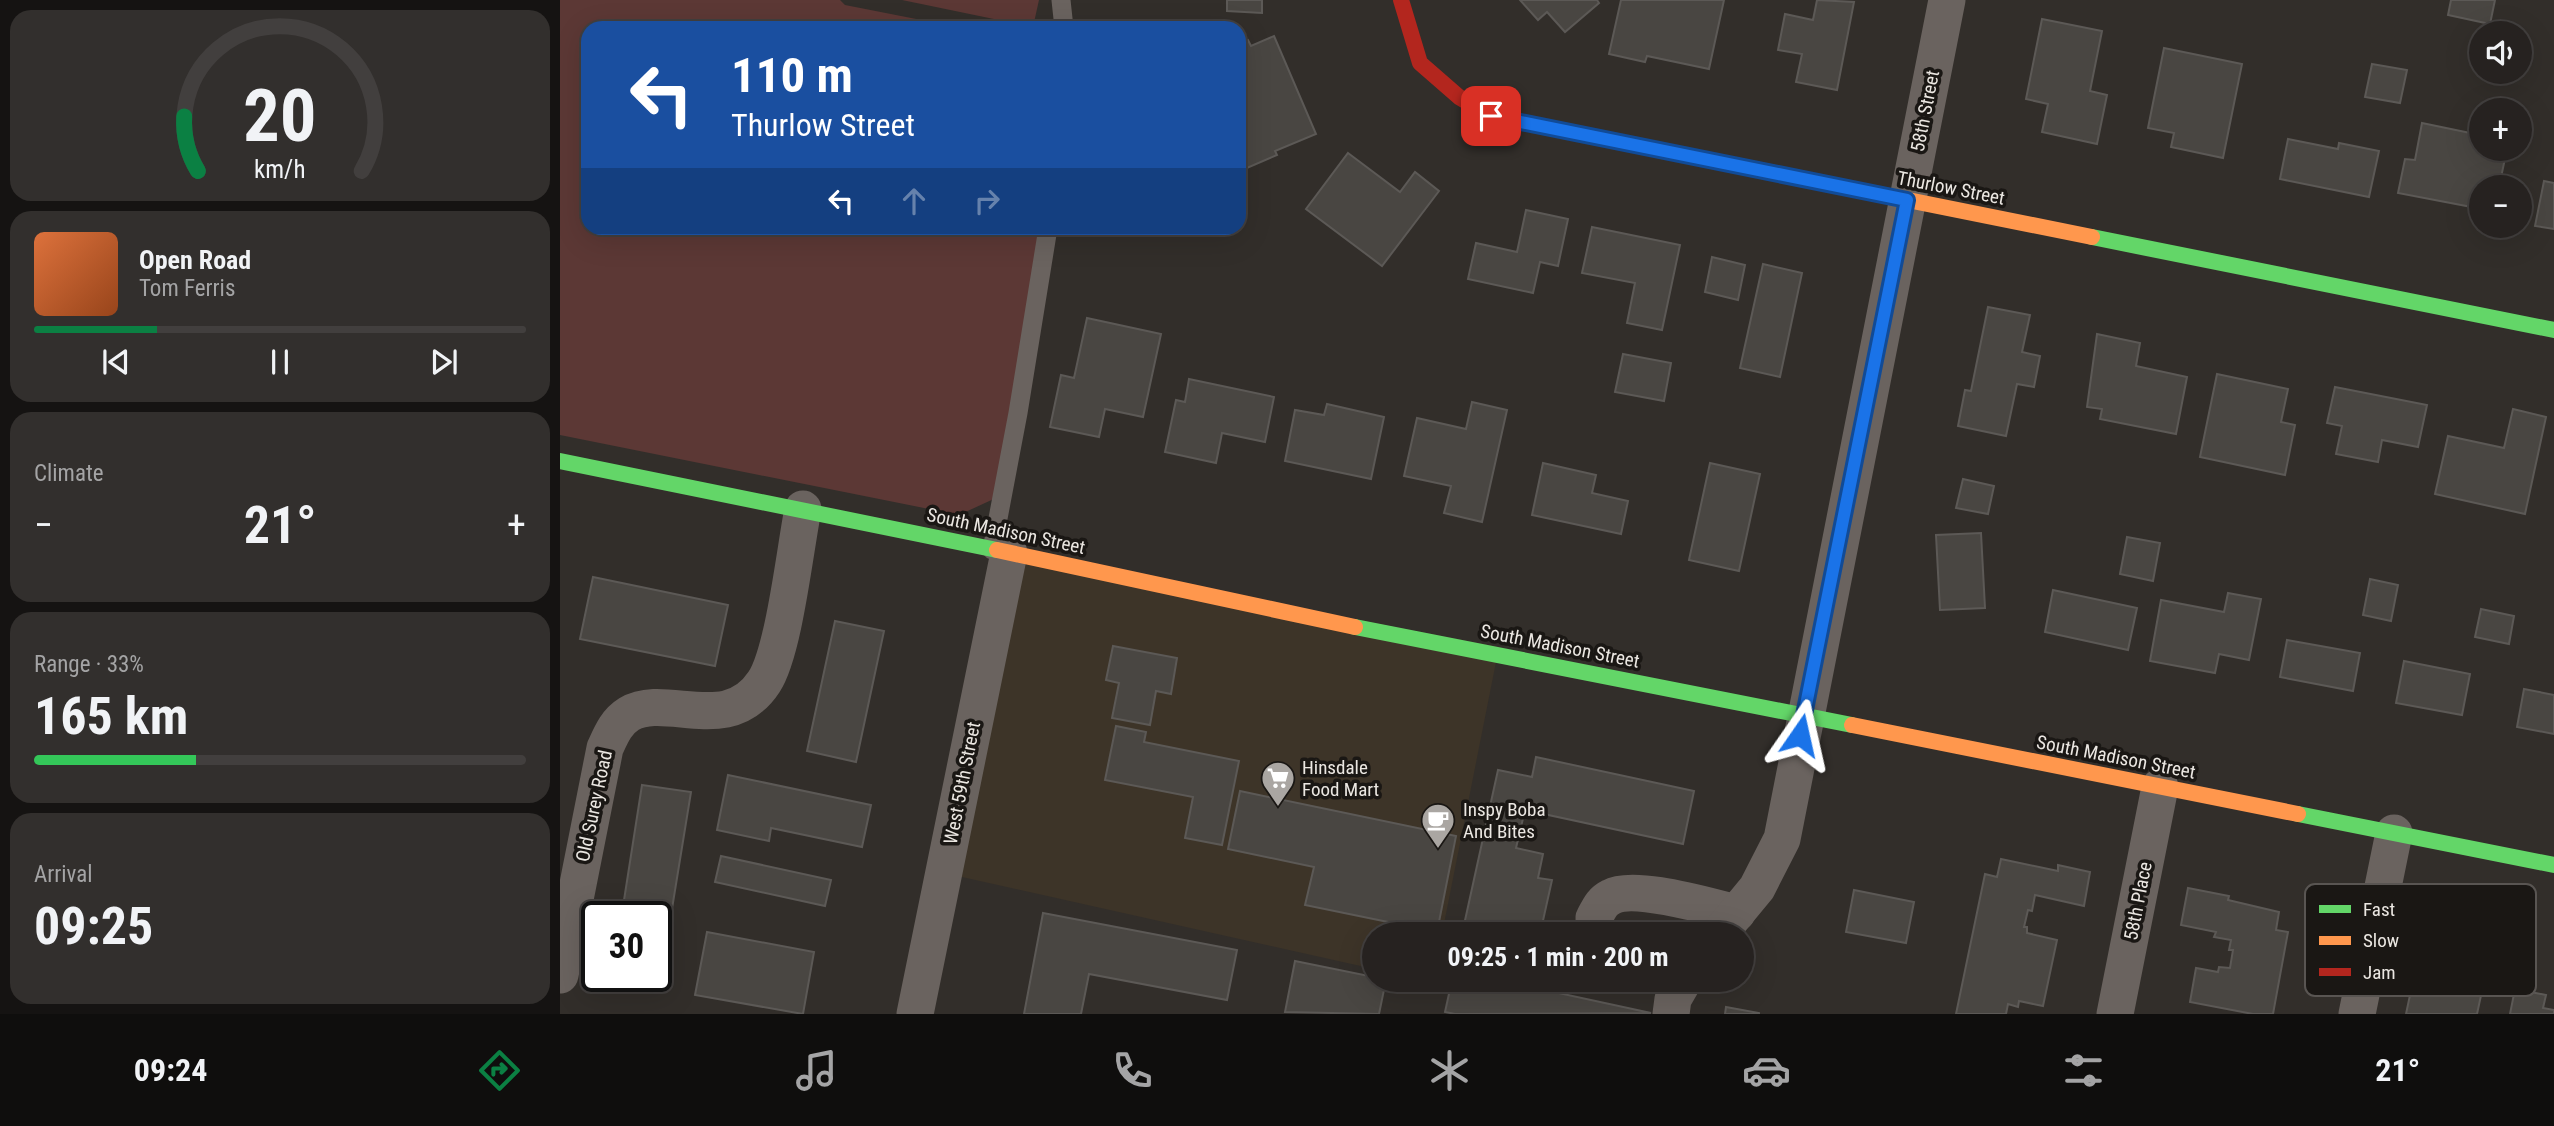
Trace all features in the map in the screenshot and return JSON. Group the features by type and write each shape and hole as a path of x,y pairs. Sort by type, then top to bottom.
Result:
{"street":[{"name":"Thurlow Street","path":"1401,0 1420,63 1459,97 1491,116 2554,330"},
{"name":"58th Street","path":"1730,922 1757,888 1782,839 1804,716 1947,0"},
{"name":"South Madison Street","path":"560,461 803,509 1297,615 2554,865"},
{"name":"Old Surey Road","path":"560,975 604,748 615,726 631,713 649,709 708,711 729,708 747,700 764,682 775,655 803,509"},
{"name":"West 59th Street","path":"915,1014 1000,551"},
{"name":"58th Place","path":"2115,1014 2160,788"},
{"path":"2384,884 2394,833"},
{"path":"1595,922 1594,918 1602,903 1613,895 1640,894 1722,922"},
{"path":"1671,1014 1678,992"},
{"path":"2357,1014 2361,996"}],"lane":[{"path":"1061,0 1063,21"},
{"path":"1000,551 1018,413 1047,235"}],"shaded area":[{"path":"560,0 840,0 845,5 926,21 581,21 581,235 1054,235 998,497 959,515 560,435"},
{"path":"902,0 1039,0 1034,21 1004,21"},
{"path":"1009,553 1499,647 1444,922 1362,922 1362,966 944,873"}],"building":[{"path":"1227,0 1262,0 1262,13 1227,11"},
{"path":"1520,0 1597,0 1599,3 1565,32 1547,12 1538,20"},
{"path":"1621,0 1724,0 1709,69 1647,56 1645,62 1609,54"},
{"path":"1817,0 1854,2 1837,90 1796,82 1802,54 1778,50 1785,14 1813,20"},
{"path":"2451,0 2495,0 2491,21 2448,15"},
{"path":"2042,19 2102,31 2090,91 2107,95 2097,144 2042,132 2048,104 2026,99"},
{"path":"1274,36 1316,134 1275,151 1277,155 1247,168 1246,41 1251,46"},
{"path":"2164,48 2242,64 2223,158 2171,147 2174,133 2148,128"},
{"path":"2372,64 2407,70 2400,103 2365,97"},
{"path":"2422,123 2469,133 2469,161 2504,161 2502,175 2469,175 2469,207 2398,193 2405,159 2415,160"},
{"path":"2288,139 2338,149 2339,143 2379,151 2369,197 2280,179"},
{"path":"1348,153 1400,192 1415,172 1439,191 1382,266 1306,209"},
{"path":"2544,181 2554,183 2554,229 2535,226"},
{"path":"1526,210 1568,219 1558,266 1540,262 1533,293 1468,279 1476,243 1517,252"},
{"path":"1592,227 1680,245 1662,330 1627,323 1635,283 1582,273"},
{"path":"1712,257 1745,265 1738,300 1705,292"},
{"path":"1763,264 1802,273 1780,377 1740,368"},
{"path":"1988,307 2030,315 2022,352 2040,356 2034,387 2017,384 2006,436 1958,426 1965,390 1971,391"},
{"path":"1087,318 1161,334 1143,417 1105,409 1099,437 1050,427 1061,375 1074,378"},
{"path":"2097,334 2140,343 2136,366 2187,377 2176,434 2100,419 2102,409 2087,407"},
{"path":"1623,354 1671,363 1664,401 1615,392"},
{"path":"2217,374 2288,389 2281,422 2295,425 2285,475 2200,457"},
{"path":"1189,379 1274,397 1265,442 1222,433 1216,463 1165,452 1176,400 1185,402"},
{"path":"2335,387 2427,405 2418,447 2382,440 2378,462 2336,454 2342,426 2327,423"},
{"path":"1472,402 1507,410 1482,522 1444,513 1451,486 1404,476 1417,418 1466,429"},
{"path":"1327,404 1384,417 1371,479 1285,461 1295,410 1324,415"},
{"path":"2513,409 2546,417 2525,514 2435,494 2448,436 2504,448"},
{"path":"1543,463 1596,475 1592,493 1628,501 1621,534 1532,515"},
{"path":"1710,463 1760,474 1739,571 1689,560"},
{"path":"1963,479 1994,486 1988,514 1956,508"},
{"path":"1981,533 1985,608 1940,610 1936,535"},
{"path":"2127,537 2160,543 2153,581 2120,574"},
{"path":"593,577 728,605 715,666 580,639"},
{"path":"2370,579 2398,585 2391,621 2363,615"},
{"path":"2053,590 2137,608 2128,650 2045,632"},
{"path":"2228,593 2261,599 2249,660 2219,654 2215,673 2150,661 2161,600 2224,612"},
{"path":"2481,609 2514,616 2509,644 2475,637"},
{"path":"835,621 884,631 856,762 807,751"},
{"path":"2287,640 2360,653 2353,691 2280,677"},
{"path":"1113,646 1177,658 1171,694 1156,691 1150,725 1112,718 1119,683 1106,680"},
{"path":"2404,661 2470,674 2462,715 2396,703"},
{"path":"2524,689 2554,695 2554,734 2517,727"},
{"path":"1116,726 1146,732 1144,742 1239,761 1222,845 1185,838 1193,797 1105,780"},
{"path":"1536,757 1694,791 1683,844 1525,810 1516,848 1543,854 1538,878 1552,880 1543,922 1465,922 1498,770 1532,777"},
{"path":"728,775 871,805 862,847 771,828 769,841 717,830"},
{"path":"642,785 691,792 672,909 672,901 624,901"},
{"path":"1240,791 1456,836 1439,922 1388,922 1305,905 1314,867 1228,849"},
{"path":"721,856 831,880 825,906 715,882"},
{"path":"2001,859 2058,871 2058,865 2090,872 2084,906 2035,895 2032,911 2028,910 2024,927 2027,927 2027,933 2057,940 2043,1006 2019,1001 2018,1007 2008,1004 2006,1014 1956,1014 1985,874 1997,877"},
{"path":"2188,888 2229,896 2228,900 2279,912 2276,930 2288,932 2273,1014 2253,1014 2190,1002 2196,968 2218,972 2219,967 2230,968 2233,950 2229,950 2231,940 2214,937 2216,932 2181,925"},
{"path":"1854,890 1914,902 1906,943 1846,932"},
{"path":"1043,913 1237,950 1227,1000 1089,974 1081,1014 1024,1014"},
{"path":"707,932 814,952 803,1014 695,995"},
{"path":"1295,961 1362,975 1362,992 1384,992 1379,1014 1285,1012"},
{"path":"1449,992 1554,992 1651,1013 1455,1014 1445,1012"},
{"path":"2536,993 2546,995 2543,1008 2554,1010 2554,1014 2510,1014 2514,996 2536,996"},
{"path":"2410,996 2481,996 2477,1014 2406,1014"},
{"path":"1726,1007 1759,1013 1759,1014 1725,1014"}],"traffic: fast":[{"path":"2092,237 2554,330"},
{"path":"560,461 997,550"},
{"path":"1355,627 1852,725"},
{"path":"2298,814 2554,865"}],"traffic: slow":[{"path":"1635,145 2092,237"},
{"path":"997,550 1355,627"},
{"path":"1852,725 2298,814"}],"traffic: jam":[{"path":"1401,0 1420,63 1459,97 1491,116 1635,145"}],"place":[{"name":"Hinsdale Food Mart","path":"1278,808"},
{"name":"Inspy Boba And Bites","path":"1438,850"}],"route":[{"path":"1491,116 1907,200 1800,735"}]}
